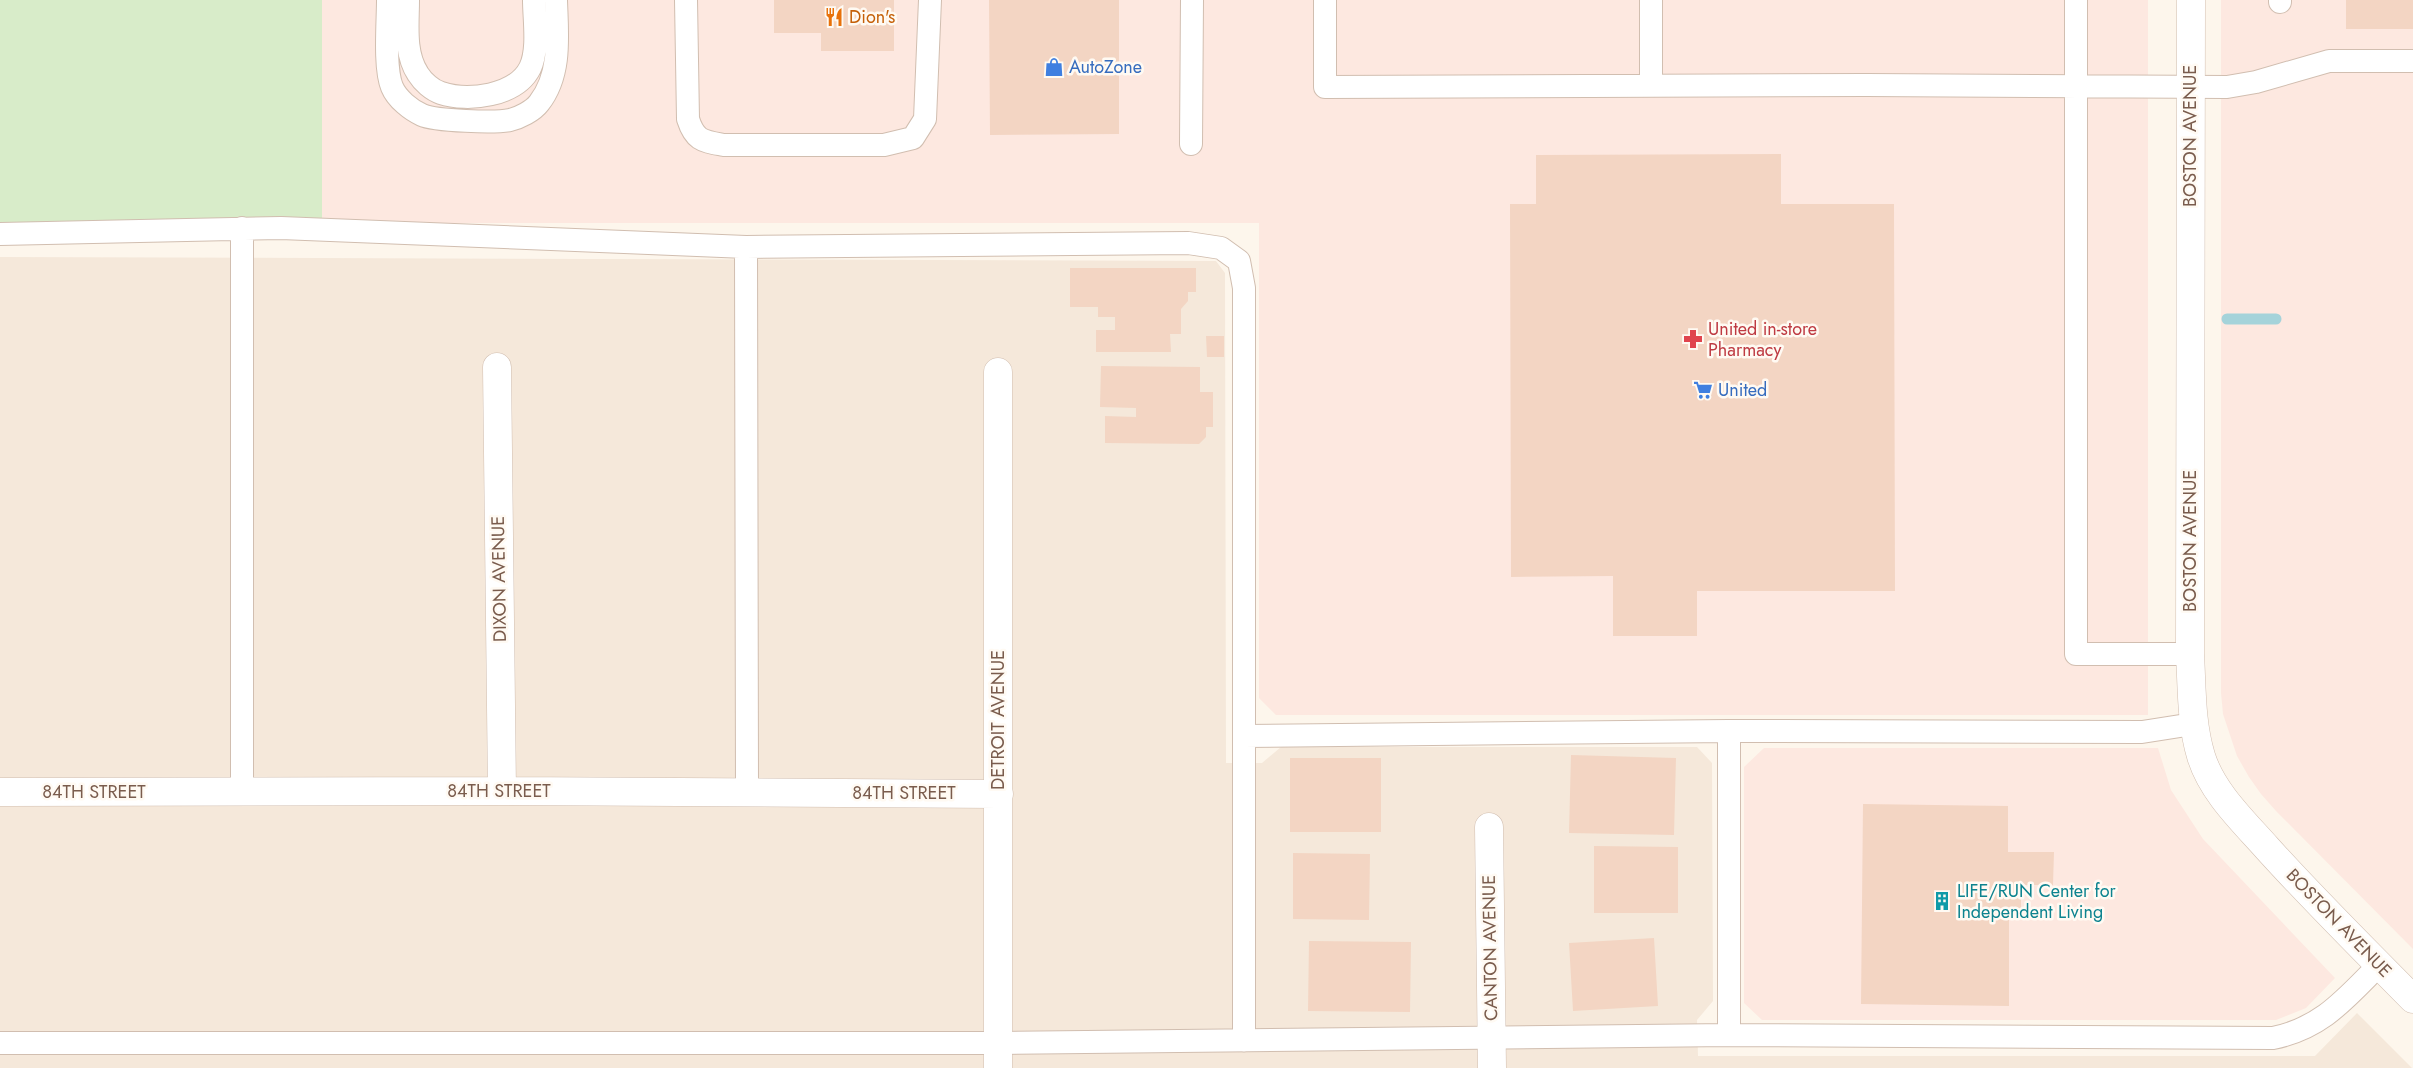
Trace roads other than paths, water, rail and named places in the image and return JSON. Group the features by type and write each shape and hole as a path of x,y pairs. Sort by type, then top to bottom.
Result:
{"street":[{"name":"BOSTON AVENUE","path":"2191,0 2190,654 2193,724 2201,757 2207,772 2229,806 2316,902 2413,999"},
{"name":"DIXON AVENUE","path":"497,368 502,791"},
{"name":"DETROIT AVENUE","path":"998,372 998,1056"},
{"name":"84TH STREET","path":"0,792 502,791 999,794"},
{"name":"CANTON AVENUE","path":"1489,827 1492,1068"}],"lane":[{"path":"388,0 388,71 391,86 398,97 423,115 440,119 510,120 526,114 539,104 554,74 557,52 556,0"},
{"path":"408,0 408,48 412,64 418,75 430,87 440,93 454,96 495,94 509,89 520,81 530,68 534,52 534,0"},
{"path":"686,0 688,119 692,133 704,142 724,145 884,145 913,138 925,119 930,0"},
{"path":"1191,144 1192,0"},
{"path":"1325,0 1325,87 2227,87 2256,82 2328,60 2413,60"},
{"path":"1651,0 1651,86"},
{"path":"2076,0 2076,654 2190,654"},
{"path":"0,234 242,228 746,247 1188,243 1221,248 1239,261 1244,288 1244,1041"},
{"path":"242,228 242,792"},
{"path":"746,247 747,792"},
{"path":"1244,736 1729,730 2142,732 2193,724"},
{"path":"1729,730 1729,1035"},
{"path":"0,1043 998,1056 1244,1041 1729,1035 2273,1038 2293,1034 2323,1019 2379,965"}],"waterway":[{"path":"2227,319 2276,319"}],"place":[{"name":"Dion's","path":"834,17"},
{"name":"AutoZone","path":"1054,67"},
{"name":"United in-store Pharmacy","path":"1693,339"},
{"name":"United","path":"1703,390"},
{"name":"LIFE/RUN Center for Independent Living","path":"1942,901"}]}
